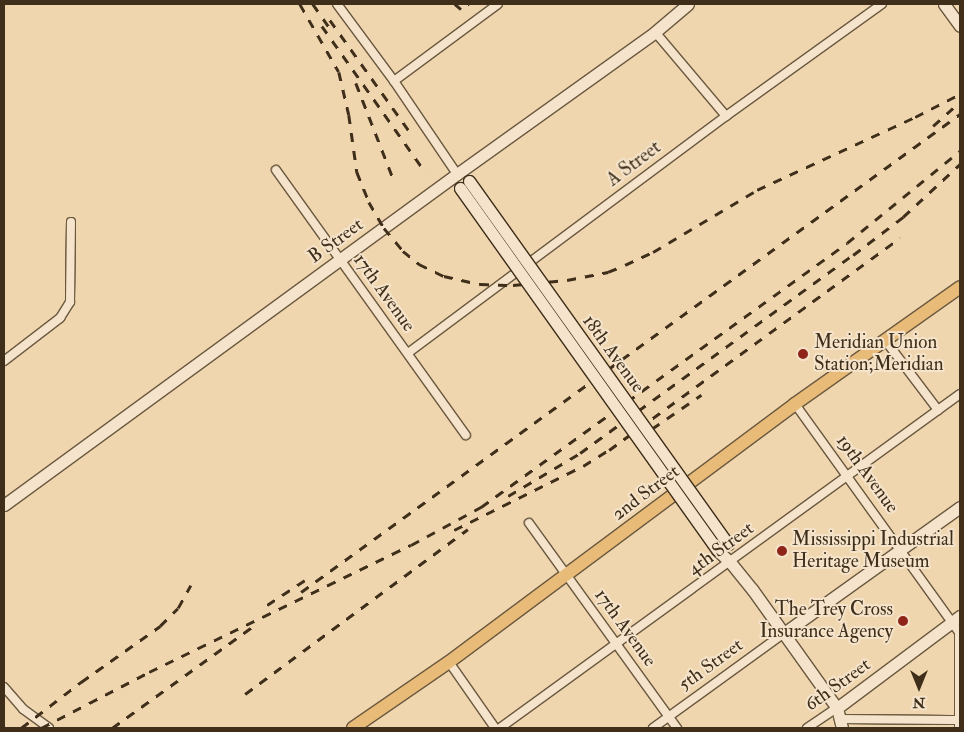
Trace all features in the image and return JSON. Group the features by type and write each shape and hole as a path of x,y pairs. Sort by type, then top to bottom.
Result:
{"main road":[{"name":"2nd Street","path":"353,728 449,662 795,404 960,287"}],"street":[{"name":"18th Avenue","path":"337,4 394,81 464,185 728,544 730,562"},
{"path":"394,81 498,4"},
{"name":"B Street","path":"4,505 340,259 655,32 688,4"},
{"name":"A Street","path":"408,354 726,116 882,4"},
{"path":"944,4 960,26"},
{"path":"655,32 726,116"},
{"name":"17th Avenue","path":"276,170 466,435"},
{"path":"464,185 717,550 730,562 784,633 840,719 960,723"},
{"path":"4,361 60,318 70,302 71,222"},
{"path":"885,340 938,410"},
{"name":"4th Street","path":"500,728 617,645 960,394"},
{"name":"19th Avenue","path":"795,404 902,549 957,619 959,632 960,723"},
{"name":"5th Street","path":"654,728 960,507"},
{"name":"17th Avenue","path":"529,523 677,728"},
{"name":"6th Street","path":"807,728 840,719 957,619"},
{"path":"449,662 495,728"},
{"path":"4,686 23,709 49,728"}],"railway":[{"path":"300,4 339,72 349,115 357,172 369,202 384,228 403,251 419,264 444,276 480,284 513,285 567,280 608,272 653,252 757,190 915,117 960,94"},
{"path":"313,4 331,30"},
{"path":"455,4 461,9"},
{"path":"330,20 410,132"},
{"path":"322,26 426,173"},
{"path":"356,83 395,183"},
{"path":"933,126 960,102"},
{"path":"301,592 960,114"},
{"path":"41,728 149,672 411,545 481,507 847,243 960,151"},
{"path":"508,496 580,453 853,255 903,217 960,164"},
{"path":"454,530 583,466 609,450 900,238"},
{"path":"637,439 701,395"},
{"path":"245,694 468,529"},
{"path":"267,605 305,580"},
{"path":"21,728 81,682 160,626 178,608 191,585"},
{"path":"112,728 252,627"}],"place":[{"name":"Meridian Union Station;Meridian","path":"803,354"},
{"name":"Mississippi Industrial Heritage Museum","path":"782,551"},
{"name":"The Trey Cross Insurance Agency","path":"903,621"}]}
